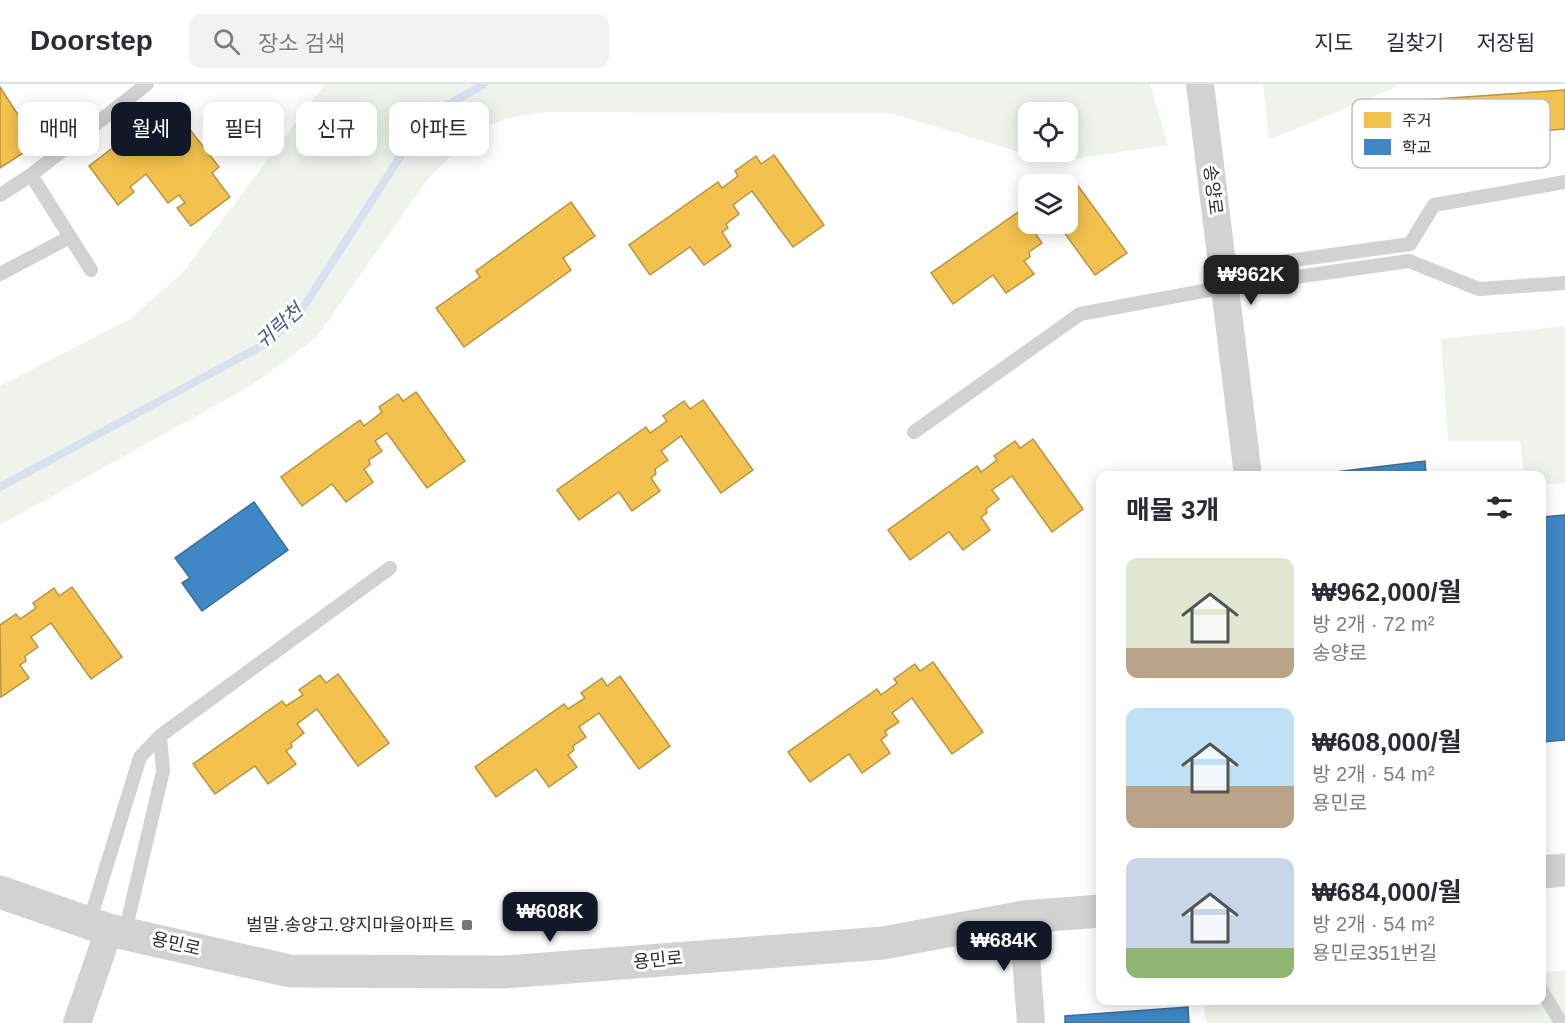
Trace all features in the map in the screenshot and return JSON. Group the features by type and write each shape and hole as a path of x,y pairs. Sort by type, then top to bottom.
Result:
{"street":[{"name":"송양로","path":"1200,84 1247,471"},
{"path":"1546,872 1565,870"},
{"name":"용민로","path":"0,892 108,928 290,971 504,972 884,943 1023,917 1096,911"},
{"path":"1023,917 1031,1023"},
{"path":"77,1023 108,928"}],"lane":[{"path":"0,195 31,175 147,84"},
{"path":"31,175 91,270"},
{"path":"914,432 1080,314 1224,278 1410,244 1434,205 1565,182"},
{"path":"0,274 70,237"},
{"path":"1224,278 1409,261 1479,289 1565,283"},
{"path":"108,928 140,757 160,736 390,568"},
{"path":"108,928 163,771 160,736"},
{"path":"1546,998 1561,1023"}],"shaded area":[{"path":"325,84 1150,84 1168,145 1078,158 1078,102 1018,102 1018,151 890,113 548,112 508,118 489,125 489,102 389,102 389,156 451,156 427,180 316,338 252,385 0,525 0,386 130,319 183,272 271,156 284,156 284,138 296,122 296,156 377,156 377,102 311,102"},
{"path":"1263,84 1398,84 1394,88 1368,99 1352,99 1352,105 1269,140"},
{"path":"1565,326 1565,483 1546,485 1546,471 1524,471 1520,441 1448,441 1441,339"},
{"path":"1565,971 1565,1023 1206,1023 1204,1005 1546,1005 1546,972"}],"building: 주거":[{"path":"0,87 18,115 18,156 0,168"},
{"path":"1565,90 1565,129 1550,130 1550,99 1436,99"},
{"path":"191,131 203,146 203,156 210,156 219,167 212,173 230,197 191,226 177,208 185,203 179,195 168,203 146,174 130,187 134,192 118,205 89,166 111,149 111,156 191,156"},
{"path":"774,155 824,225 793,247 752,191 733,205 739,214 726,224 728,228 722,232 731,246 704,265 690,247 650,275 629,245 718,182 722,188 738,176 735,171 756,156 761,164"},
{"path":"1078,186 1127,253 1095,275 1065,234 1078,234"},
{"path":"571,202 595,236 563,258 571,270 464,347 436,308 480,277 476,271"},
{"path":"1018,212 1018,234 1036,234 1042,243 1029,252 1030,257 1024,261 1034,274 1006,293 993,275 953,304 931,273"},
{"path":"416,392 465,461 427,488 387,433 375,441 382,451 369,460 370,465 364,469 373,482 346,502 332,484 302,506 281,477 360,420 364,426 382,412 379,407 398,394 403,401"},
{"path":"703,400 753,470 721,493 681,436 661,451 668,460 655,469 656,474 651,478 660,491 632,511 619,492 579,520 557,490 646,427 650,433 667,421 663,416 684,401 690,409"},
{"path":"1033,439 1083,509 1052,532 1012,476 992,490 999,499 986,509 987,513 981,517 990,530 963,550 949,532 910,560 888,530 977,466 981,472 997,460 994,456 1015,441 1020,448"},
{"path":"72,587 122,657 91,679 51,623 31,637 38,647 25,656 26,661 20,665 29,678 1,697 0,625 16,614 20,619 36,608 33,603 54,588 59,596"},
{"path":"933,662 983,732 952,754 912,698 892,713 899,722 885,731 887,735 881,740 890,753 862,773 849,754 810,782 788,752 877,689 881,695 897,683 894,679 915,664 920,671"},
{"path":"338,674 389,743 358,766 317,709 297,724 304,733 291,743 292,747 286,751 296,764 268,784 255,766 215,794 193,764 282,701 286,706 303,695 299,690 320,675 326,683"},
{"path":"620,676 670,746 639,769 599,713 579,727 586,737 573,746 574,750 568,755 577,767 549,787 536,769 496,797 475,767 564,704 568,709 585,698 581,693 602,678 607,686"}],"building: 학교":[{"path":"1425,461 1426,471 1344,471"},
{"path":"254,502 288,550 202,611 182,583 190,578 175,558"},
{"path":"1565,515 1565,740 1546,742 1546,517"},
{"path":"1188,1007 1189,1023 1065,1023 1065,1016"}],"waterway":[{"name":"귀락천","path":"0,487 267,343 299,314 425,118 484,84"}],"place":[{"name":"벌말.송양고.양지마을아파트","path":"467,925"}]}
